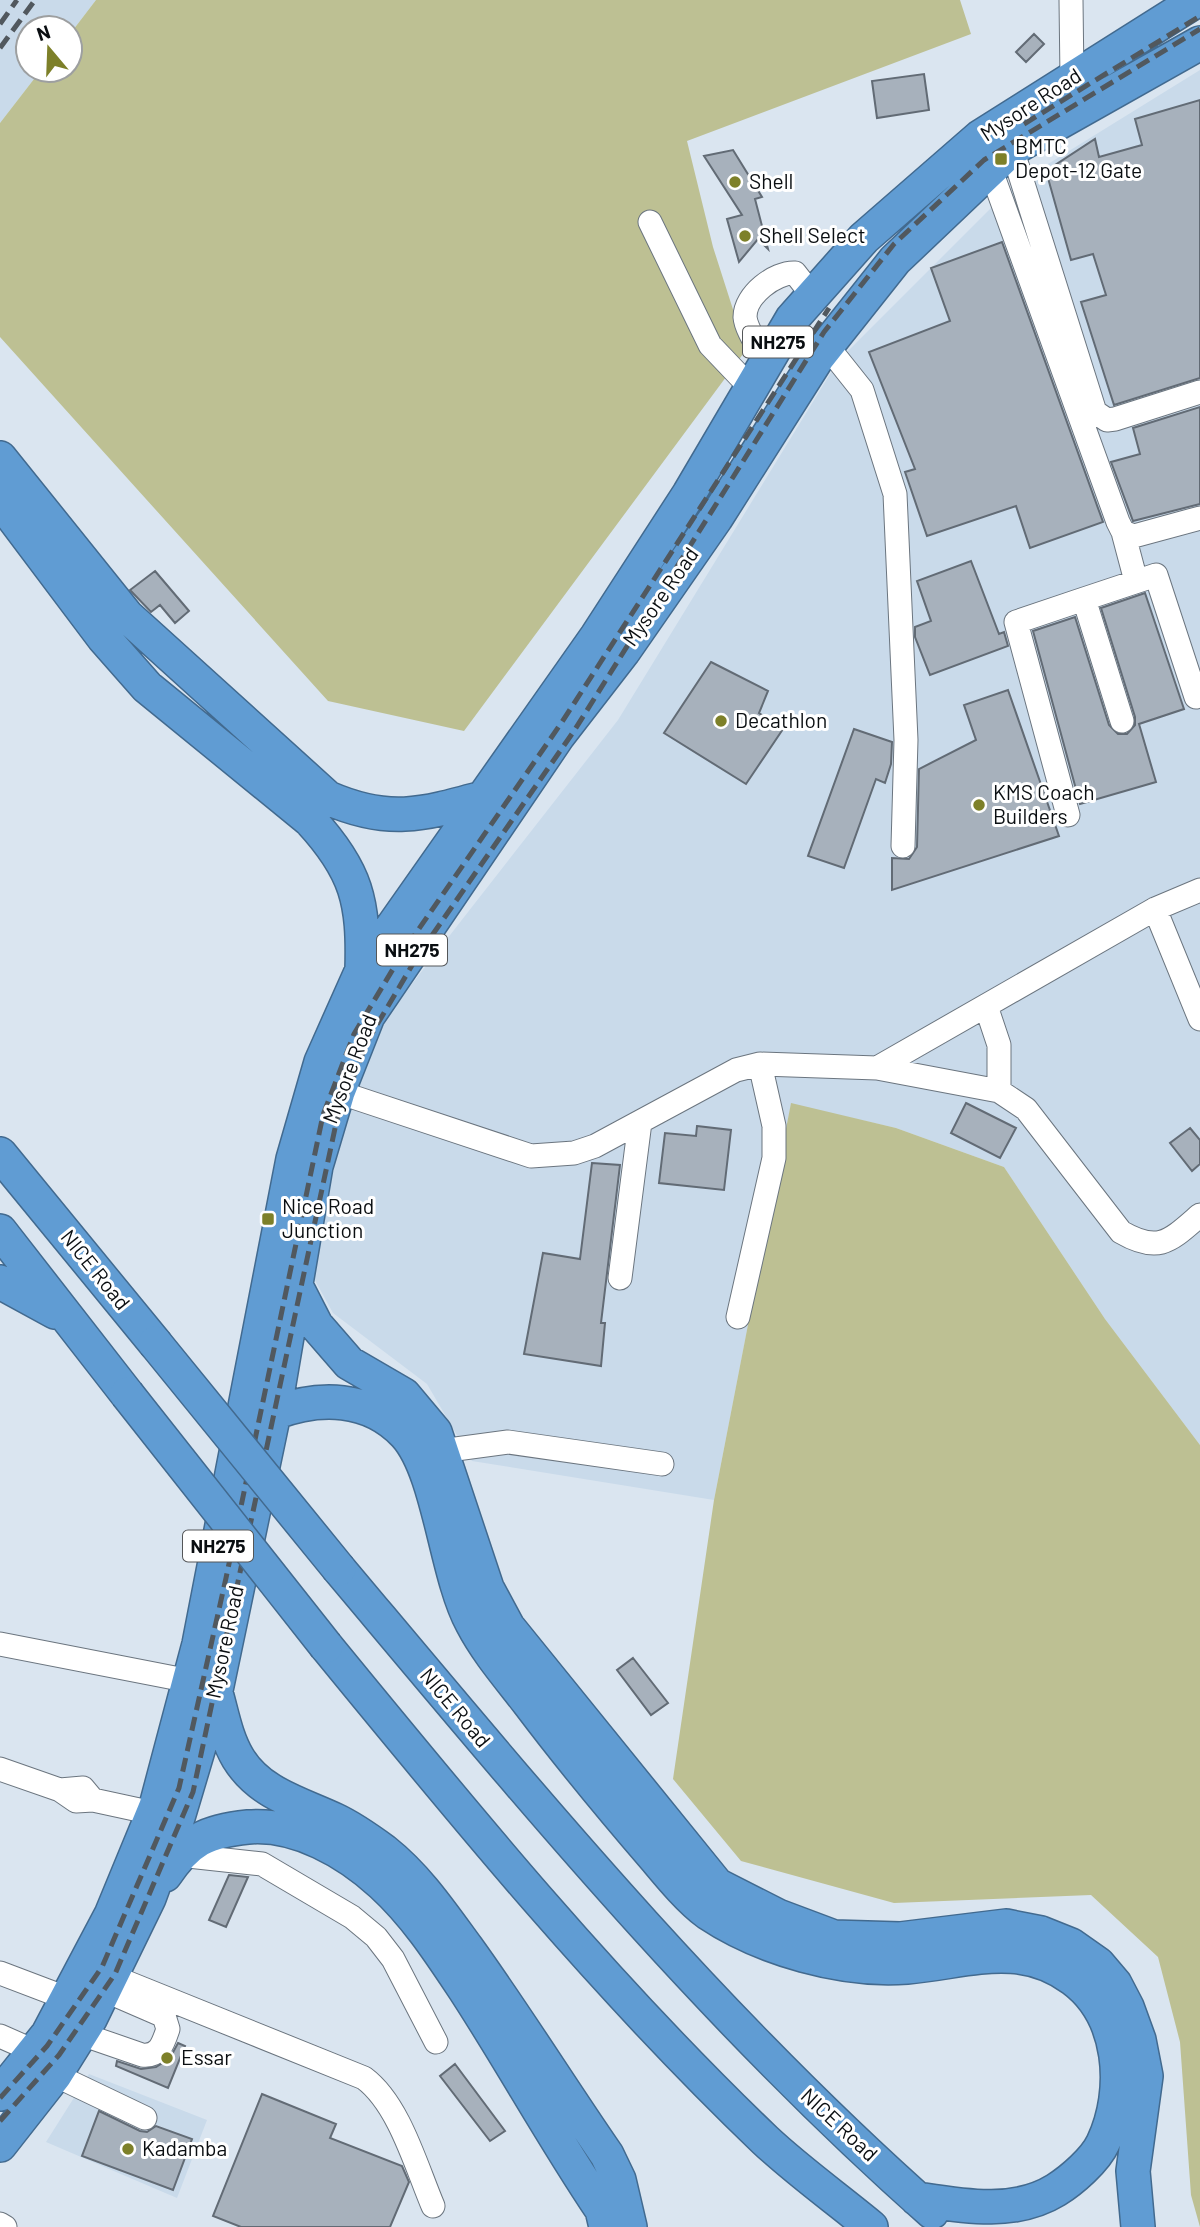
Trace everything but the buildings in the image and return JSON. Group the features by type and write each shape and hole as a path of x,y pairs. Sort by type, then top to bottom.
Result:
{"highway":[{"name":"Mysore Road","path":"0,2146 44,2063 48,2034 111,1915 203,1685 274,1413 316,1166 338,1092 368,1016 597,636 689,494 758,374 803,307 864,238 980,137 1197,0"},
{"name":"Mysore Road","path":"0,2094 80,2034 149,1898 198,1759 203,1685 293,1159 321,1062 362,970 492,808 623,652 716,518 823,351 895,260 1001,159 1200,43"},
{"path":"803,307 823,351"},
{"path":"0,458 127,616 328,798 368,812 401,815 492,808"},
{"path":"0,500 103,637 147,687 310,820 331,843 345,866 363,921 362,970"},
{"name":"NICE Road","path":"0,1154 339,1569 663,1950 776,2066 949,2227"},
{"path":"0,1231 326,1646 506,1864 635,2010 767,2142 864,2223"},
{"path":"0,1282 72,1322"},
{"path":"295,1284 316,1325 349,1363 404,1395 435,1432 487,1588 508,1627 717,1885 778,1916 834,1937 900,1939 1006,1926 1041,1933 1071,1945 1098,1964 1115,1984 1127,2007 1139,2040 1146,2076 1133,2171 1138,2227"},
{"path":"274,1413 313,1401 339,1401 384,1417 403,1432 422,1462 458,1589 471,1622 489,1651 568,1754 659,1863 707,1912 764,1941 834,1964 904,1967 996,1953 1040,1959 1076,1981 1093,1997 1106,2022 1118,2069 1117,2099 1101,2147 1054,2191 1023,2203 973,2208 917,2199"},
{"path":"203,1685 239,1759 257,1780 279,1797 334,1819 385,1852 427,1894 495,2011 602,2210 606,2227"},
{"path":"149,1898 179,1855 199,1838 226,1830 272,1827 327,1846 382,1884 495,2011 607,2155 619,2180 630,2227"}],"street":[{"path":"1071,0 1072,79"},
{"path":"1001,159 1095,412 1107,420 1115,419 1200,392"},
{"path":"1001,159 1123,532 1136,581"},
{"path":"650,222 709,345 758,374"},
{"path":"758,374 745,319 747,306 773,277 795,273 803,307"},
{"path":"823,351 862,390 895,494 906,740 903,846"},
{"path":"1123,532 1134,536 1200,518"},
{"path":"1068,815 1016,622 1156,575 1196,697"},
{"path":"1084,599 1122,721"},
{"path":"877,1068 1155,909 1200,890"},
{"path":"1155,909 1200,1019"},
{"path":"986,1006 999,1045 999,1091"},
{"path":"338,1092 531,1156 574,1153 596,1146 736,1070 760,1064 877,1068 999,1091 1026,1109 1121,1232 1155,1245 1172,1239 1200,1215"},
{"path":"738,1317 774,1158 774,1126 760,1064"},
{"path":"620,1278 640,1122"},
{"path":"441,1451 508,1442 662,1464"},
{"path":"0,1644 203,1685"},
{"path":"0,1769 60,1790 76,1801 93,1800 153,1813"},
{"path":"179,1855 262,1864 352,1917 376,1937 393,1959 436,2042"},
{"path":"0,1973 66,1998"},
{"path":"80,2034 142,2055 151,2056 161,2045 168,2029 164,2016 108,1983"},
{"path":"108,1983 364,2078 376,2087 390,2108 433,2206"},
{"path":"0,2036 145,2118"},
{"path":"0,2224 5,2227"}],"shaded area":[{"path":"0,0 96,0 84,16 14,14 14,84 30,84 0,123"},
{"path":"1200,70 1200,1445 1105,1319 1004,1167 896,1128 791,1104 714,1500 472,1461 427,1384 333,1313 312,1275 341,1134 372,1035 618,720 838,361 1014,185"},
{"path":"89,2074 207,2120 177,2198 46,2142"}],"green space":[{"path":"96,0 960,0 971,34 687,141 713,247 746,350 464,731 328,701 0,337 0,123 30,84 84,84 84,16"},
{"path":"791,1103 896,1128 1004,1167 1105,1319 1200,1445 1200,2227 1191,2195 1180,2042 1158,1957 1091,1895 894,1903 741,1861 673,1779 714,1500"}],"railway":[{"path":"0,24 17,0"},
{"path":"0,48 35,0"},
{"path":"1024,124 1200,16"},
{"path":"0,2121 59,2055 115,1974 193,1792 337,1119 368,1040 417,957 574,731 824,332 894,244 984,160 1200,29"},
{"path":"0,2098 47,2046 102,1967 179,1788 323,1115 354,1034 405,949 562,722 829,308"}],"place":[{"name":"BMTC Depot-12 Gate","path":"1001,159"},
{"name":"Shell","path":"735,182"},
{"name":"Shell Select","path":"745,236"},
{"name":"Decathlon","path":"721,721"},
{"name":"KMS Coach Builders","path":"979,805"},
{"name":"Nice Road Junction","path":"268,1219"},
{"name":"Essar","path":"167,2058"},
{"name":"Kadamba","path":"128,2149"}]}
